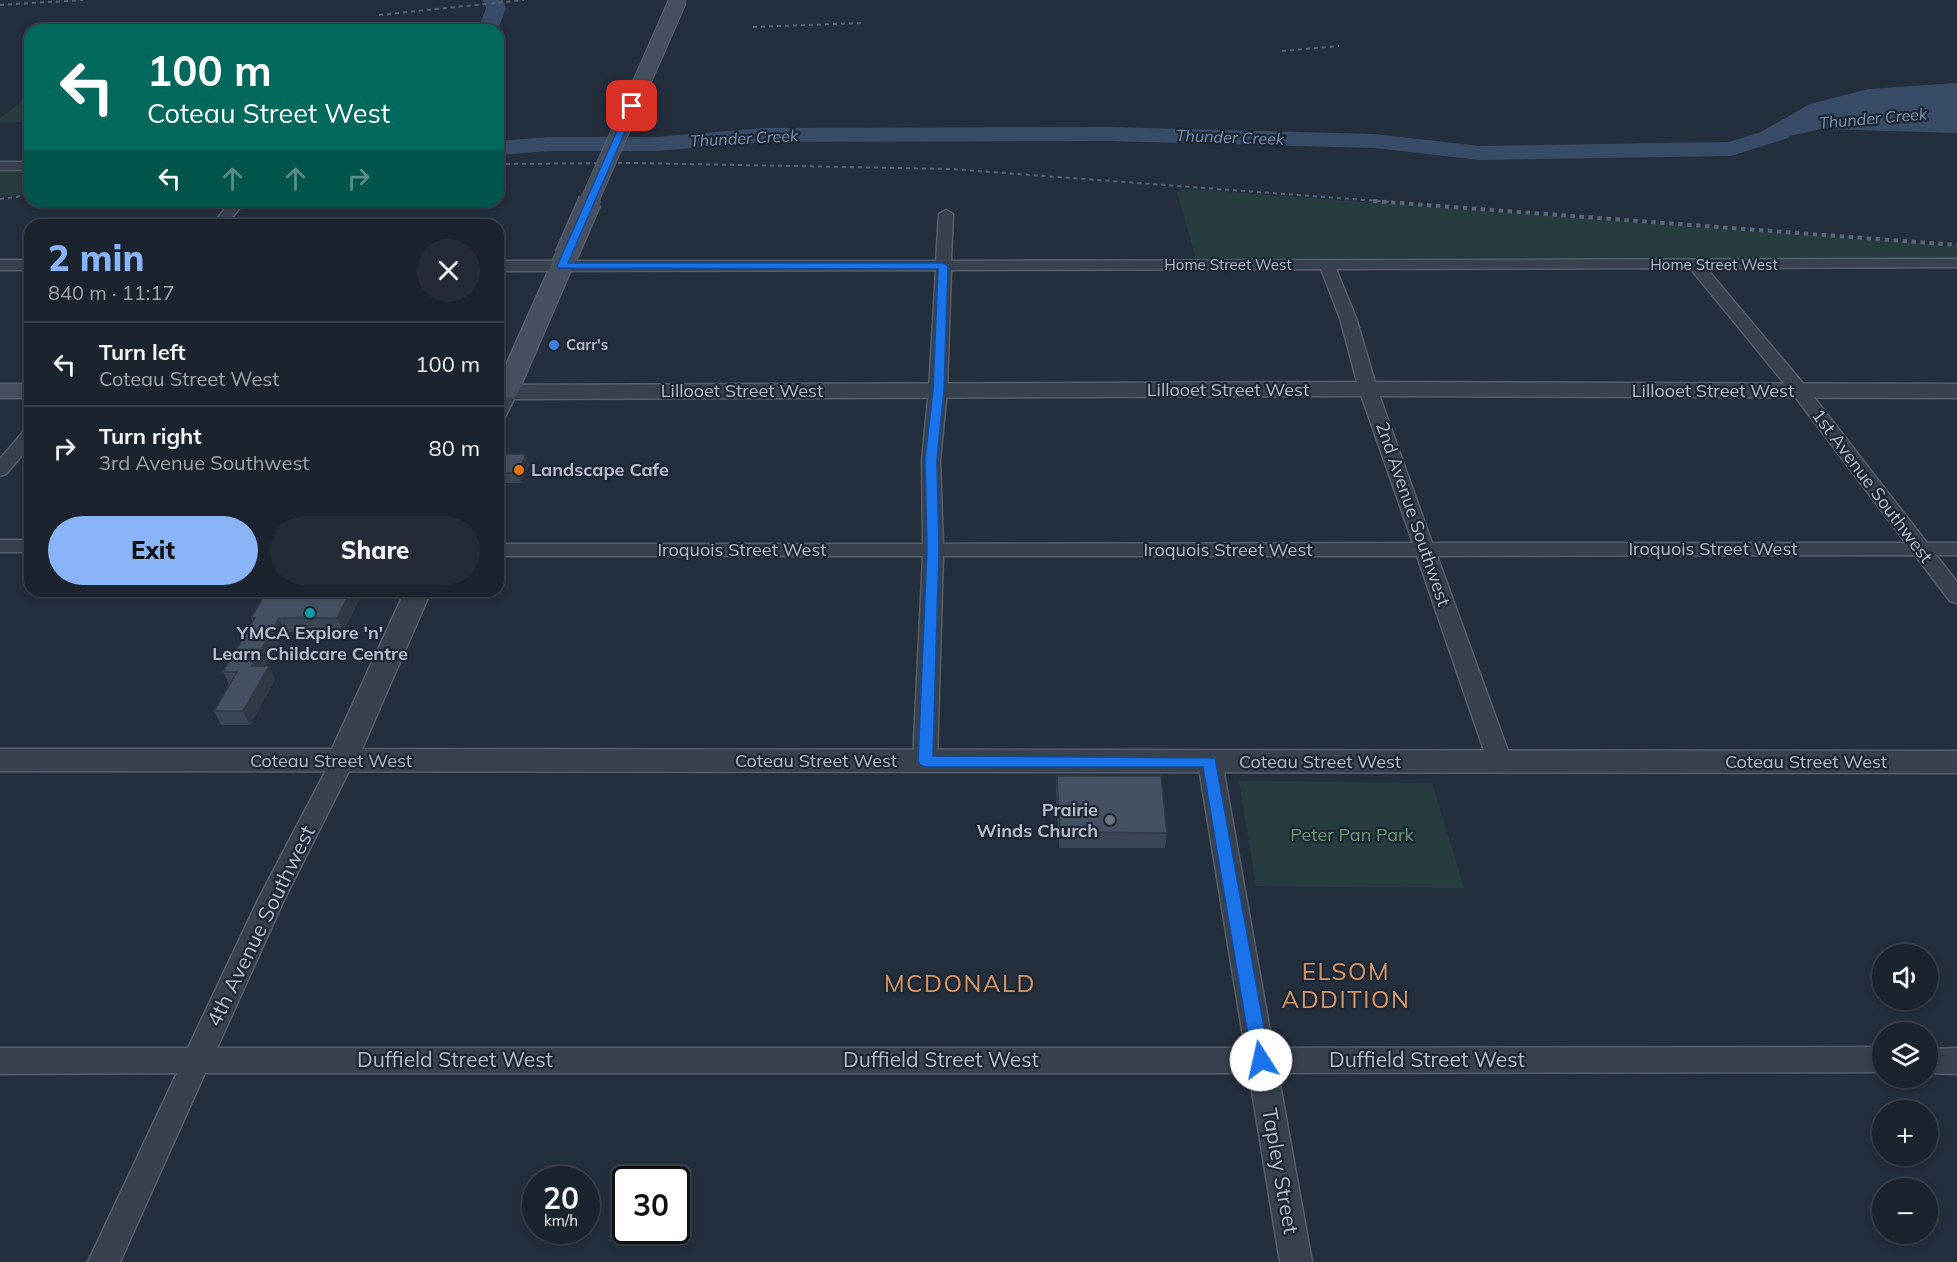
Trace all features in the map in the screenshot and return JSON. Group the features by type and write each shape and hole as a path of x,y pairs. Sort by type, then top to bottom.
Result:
{"main road":[{"path":"504,391 564,261 678,0"},
{"path":"0,391 24,391"}],"street":[{"path":"0,166 24,166"},
{"path":"224,219 233,207"},
{"path":"926,761 933,549 931,460 938,390 946,214"},
{"name":"Home Street West","path":"504,266 564,261 943,266 1957,263"},
{"path":"0,265 24,265"},
{"name":"2nd Avenue Southwest","path":"1327,265 1348,318 1368,389 1500,762"},
{"name":"1st Avenue Southwest","path":"1695,265 1800,391 1918,549 1957,596"},
{"name":"Lillooet Street West","path":"504,398 938,390 1957,391"},
{"path":"0,470 24,442"},
{"path":"0,546 24,546"},
{"name":"Iroquois Street West","path":"504,550 1957,549"},
{"name":"4th Avenue Southwest","path":"104,1262 270,900 342,761 415,597"},
{"name":"Coteau Street West","path":"0,760 1957,762"},
{"name":"Tapley Street","path":"1210,762 1296,1262"},
{"name":"Duffield Street West","path":"0,1060 1872,1060"},
{"path":"1938,1060 1957,1060"}],"green space":[{"path":"24,100 24,122 0,122 0,118"},
{"path":"0,172 24,172 24,194 0,197"},
{"path":"1187,189 1957,246 1957,261 1888,259 1580,260 1504,257 1196,259 1177,192"},
{"name":"Peter Pan Park","path":"1239,781 1432,783 1464,888 1256,886"}],"water":[{"path":"1957,83 1957,133 1821,129 1731,149 1810,104 1869,89"}],"building":[{"path":"504,454 526,454 518,473 504,473"},
{"path":"263,597 348,597 337,618 279,618 252,666 269,666 243,711 214,711 237,672 223,672 255,618 251,618"},
{"name":"Prairie Winds Church","path":"1057,776 1161,776 1167,833 1060,832"}],"waterway":[{"name":"Thunder Creek","path":"490,24 496,8 493,0"},
{"name":"Thunder Creek","path":"504,148 548,144 656,144 763,135 1107,134 1375,141 1479,153 1731,149 1780,133"}],"railway":[{"path":"0,5 83,0"},
{"path":"379,15 524,0"},
{"path":"753,27 861,23"},
{"path":"1282,51 1339,46"},
{"path":"504,164 633,163 951,169 1392,202"},
{"path":"0,199 24,196"},
{"path":"1373,201 1957,245"}],"place":[{"name":"Carr's","path":"554,345"},
{"name":"Landscape Cafe","path":"519,470"},
{"name":"YMCA Explore 'n' Learn Childcare Centre","path":"310,613"},
{"name":"Prairie Winds Church","path":"1110,820"}],"district":[{"name":"MCDONALD","path":"960,984"},
{"name":"ELSOM ADDITION","path":"1346,986"}],"route":[{"path":"632,106 561,266 943,266 938,390 931,460 933,549 926,761 1210,762 1261,1060"}]}
